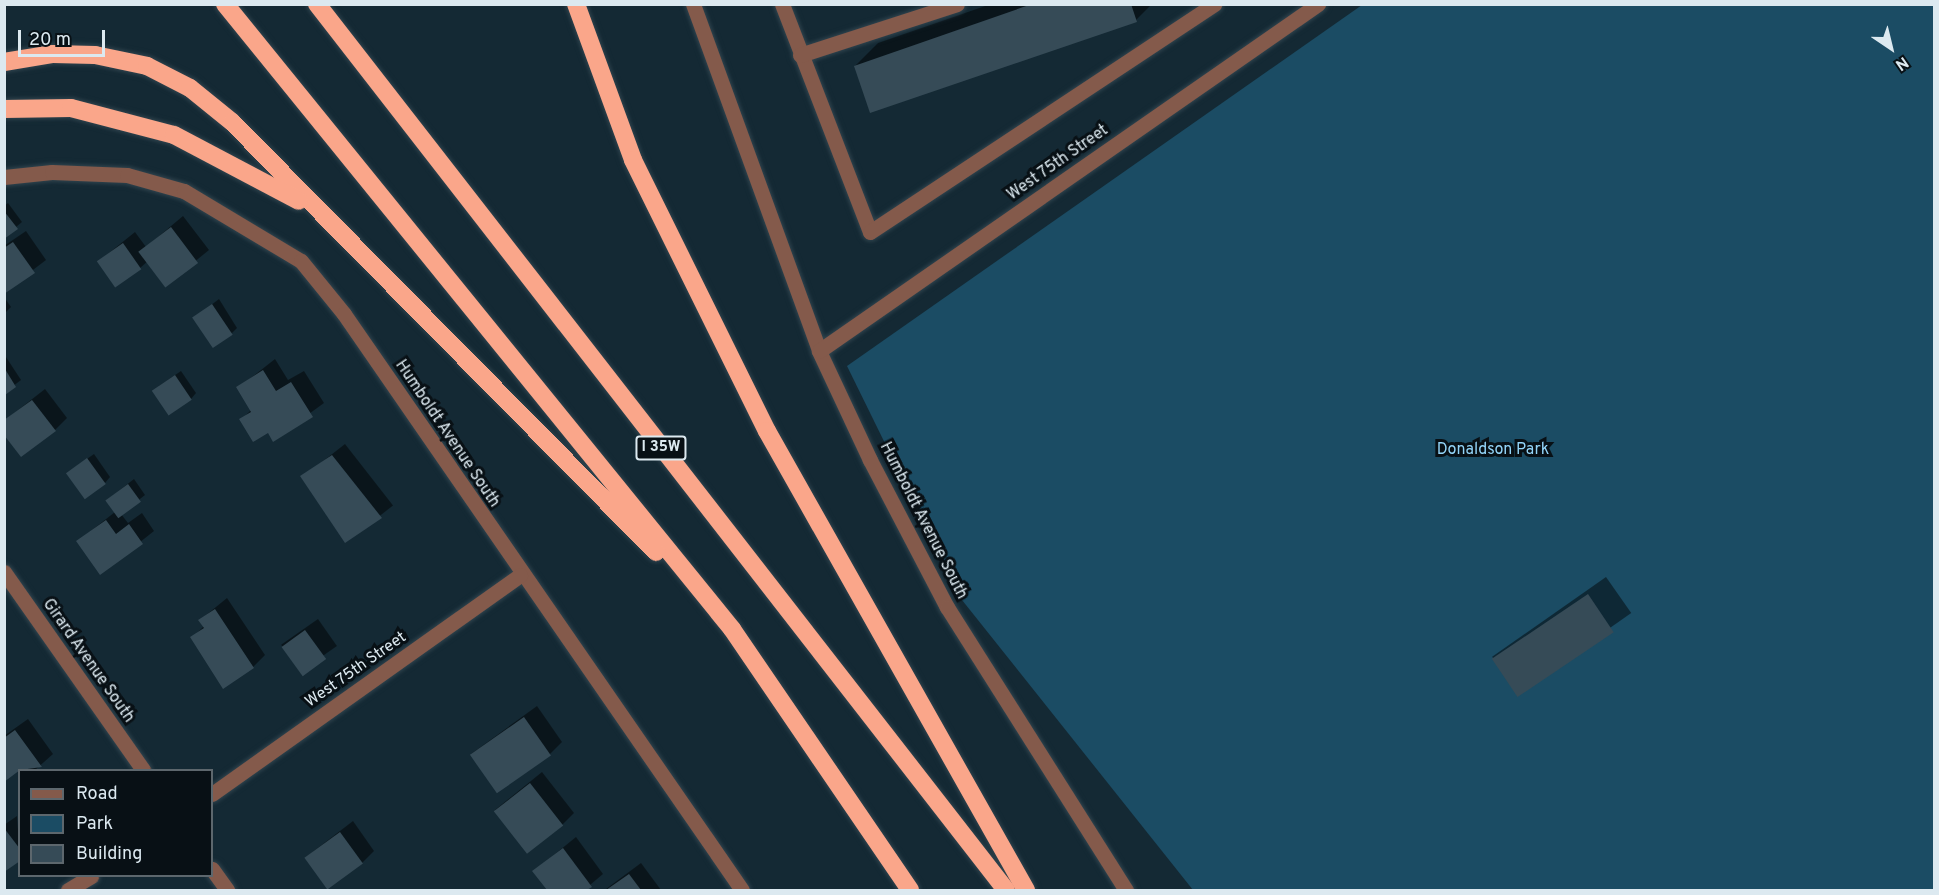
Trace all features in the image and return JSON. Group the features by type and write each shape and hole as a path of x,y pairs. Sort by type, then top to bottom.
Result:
{"highway":[{"path":"225,4 732,629 910,891"},
{"name":"I 35W","path":"317,4 1005,891"},
{"path":"576,4 633,160 767,431 1026,891"},
{"path":"4,62 64,54 147,66 190,88 232,122 316,211 732,629"},
{"path":"4,109 71,108 174,135 316,211"}],"street":[{"name":"Humboldt Avenue South","path":"693,4 819,351 947,607 1126,891"},
{"path":"782,4 870,232 1214,4"},
{"name":"West 75th Street","path":"819,351 1318,4"},
{"path":"800,55 948,6"},
{"name":"Humboldt Avenue South","path":"4,177 52,172 127,175 173,188 229,214 300,261 344,314 520,575 742,891"},
{"name":"Girard Avenue South","path":"4,572 142,769"},
{"name":"West 75th Street","path":"213,793 520,575"},
{"path":"213,871 226,891"},
{"path":"68,891 89,877"}],"green space":[{"name":"Donaldson Park","path":"1362,5 1934,5 1934,890 1193,890 962,600 847,366"}],"building":[{"path":"1032,4 1131,4 1137,22 870,113 854,66"},
{"path":"4,211 18,229 4,239"},
{"path":"171,227 198,263 165,288 138,252"},
{"path":"13,242 35,273 4,294 4,248"},
{"path":"123,243 141,269 115,288 97,261"},
{"path":"212,304 233,335 213,348 192,317"},
{"path":"5,369 16,387 5,395"},
{"path":"263,370 276,391 291,382 313,417 273,442 268,433 253,442 239,419 251,412 236,387"},
{"path":"175,375 192,400 169,416 152,391"},
{"path":"32,400 56,431 21,457 4,435 4,420"},
{"path":"332,455 382,518 345,543 300,476"},
{"path":"87,458 106,484 85,499 66,473"},
{"path":"128,484 141,502 118,518 105,500"},
{"path":"106,520 116,534 129,524 143,544 100,575 76,541"},
{"path":"1588,594 1614,632 1518,697 1492,659"},
{"path":"215,609 254,668 223,689 190,637 204,628 198,620"},
{"path":"305,630 326,659 303,676 282,647"},
{"path":"524,717 551,756 497,793 470,755"},
{"path":"15,730 42,767 18,769 18,772 4,782 4,738"},
{"path":"530,783 563,826 527,854 494,811"},
{"path":"4,828 18,846 18,862 4,872"},
{"path":"340,832 363,864 327,889 304,858"},
{"path":"563,848 592,887 587,890 547,890 532,871"},
{"path":"629,874 641,890 606,890"}]}
